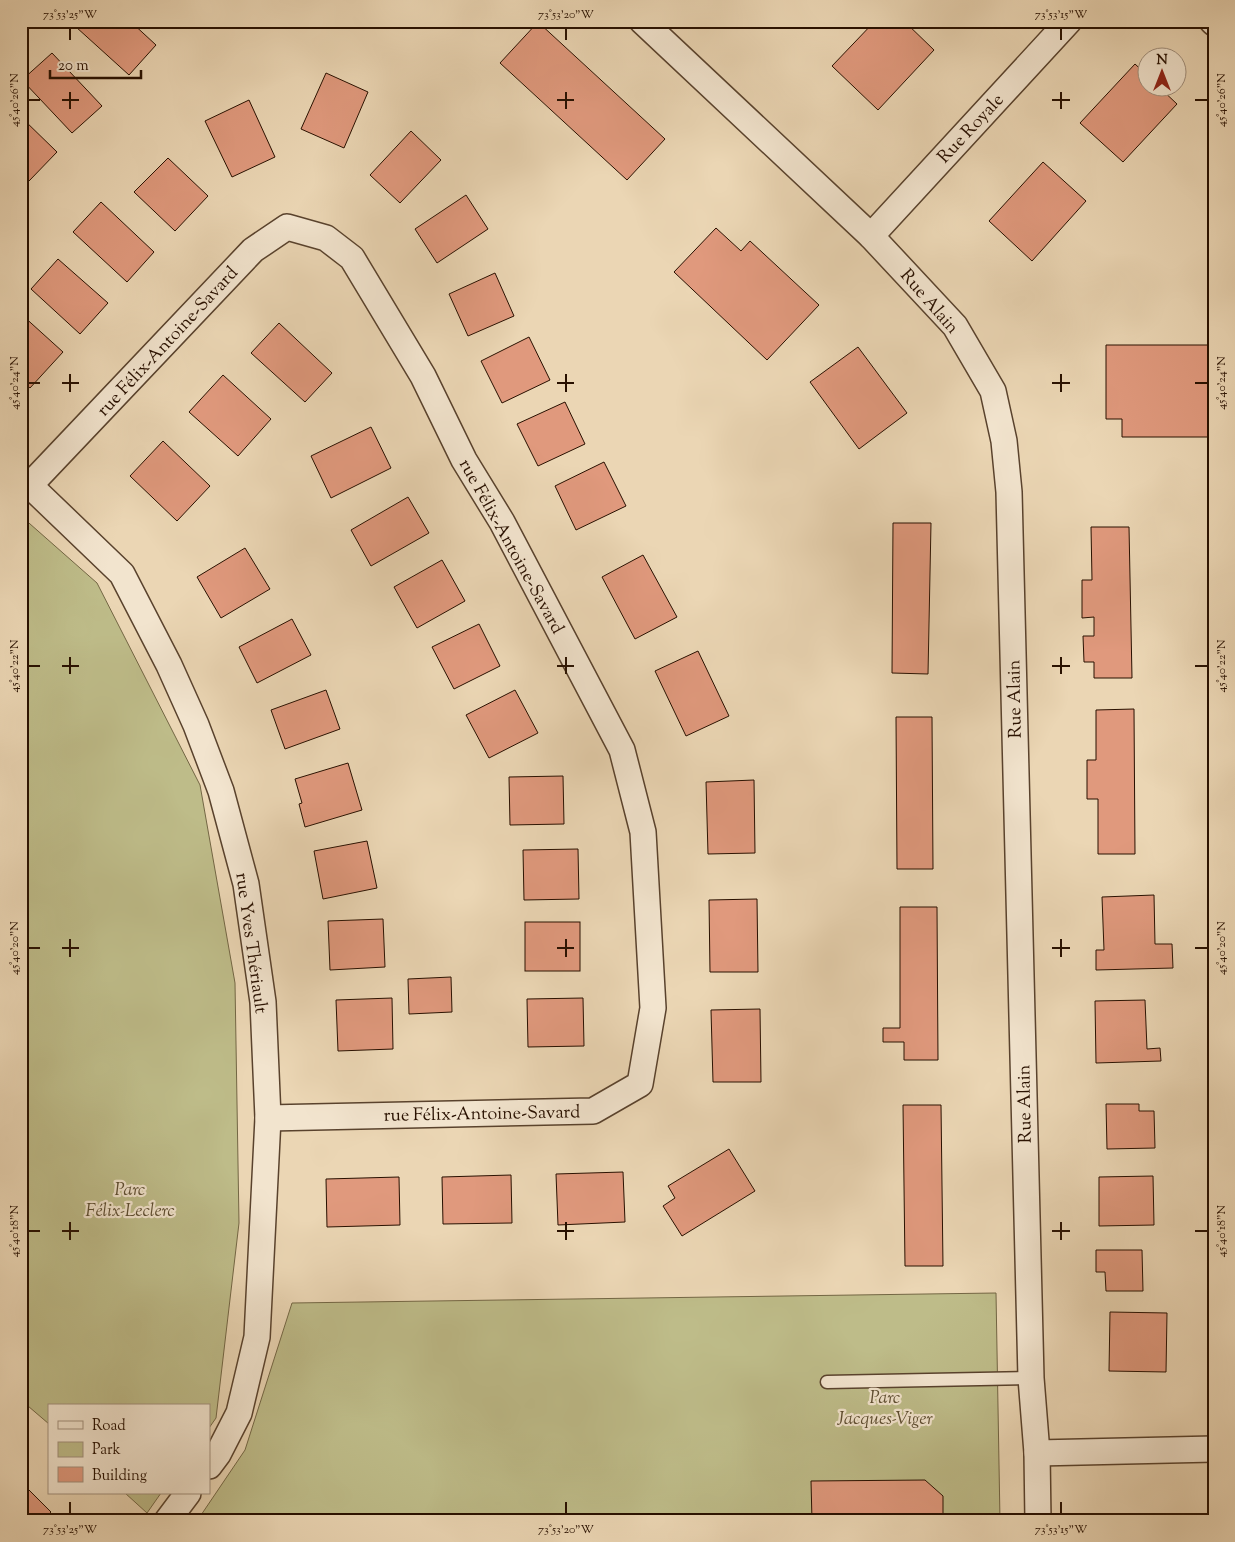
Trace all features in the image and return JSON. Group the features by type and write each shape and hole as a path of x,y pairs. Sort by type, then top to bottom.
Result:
{"street":[{"name":"Rue Alain","path":"642,21 871,236 955,326 993,391 1004,441 1009,492 1031,1378 1037,1454 1038,1521"},
{"name":"Rue Royale","path":"871,236 1069,21"},
{"name":"rue Félix-Antoine-Savard","path":"26,481 253,250 287,227 326,238 352,258 423,376 464,460 502,522 622,750 643,832 653,1008 640,1084 593,1111 268,1118"},
{"name":"rue Yves Thériault","path":"26,481 122,574 169,665 196,724 221,791 246,884 263,1002 268,1118 257,1337 239,1413 218,1454 210,1465"},
{"path":"1037,1454 1214,1449"},
{"path":"167,1521 187,1494"}],"lane":[{"path":"827,1382 1031,1378"}],"green space":[{"name":"Parc Félix-Leclerc","path":"21,516 97,583 200,785 235,983 239,1223 216,1418 210,1427 210,1404 48,1404 48,1423 21,1400"},
{"name":"Parc Jacques-Viger","path":"996,1293 1000,1521 197,1521 245,1450 292,1303"},
{"path":"126,1494 160,1494 147,1513"}],"building":[{"path":"81,21 130,21 156,45 129,75 76,27"},
{"path":"875,21 904,21 934,50 878,110 832,66"},
{"path":"538,22 665,139 627,180 500,63"},
{"path":"52,53 102,106 72,133 22,80"},
{"path":"1135,64 1138,67 1138,98 1171,98 1177,104 1123,162 1080,123"},
{"path":"326,73 368,92 344,148 301,129"},
{"path":"249,100 275,157 232,177 205,121"},
{"path":"21,117 57,152 29,181 21,174"},
{"path":"411,131 441,160 400,203 370,175"},
{"path":"168,158 208,196 175,231 134,192"},
{"path":"1043,162 1086,201 1032,261 989,221"},
{"path":"466,195 488,229 437,263 415,229"},
{"path":"101,202 154,252 127,282 73,232"},
{"path":"1214,208 1214,242 1209,209"},
{"path":"716,228 741,251 750,241 819,305 767,360 674,272"},
{"path":"58,259 108,303 80,334 31,289"},
{"path":"495,273 514,316 468,336 449,294"},
{"path":"21,314 63,352 30,388 21,380"},
{"path":"279,323 332,373 305,402 251,353"},
{"path":"529,337 550,380 502,403 481,361"},
{"path":"1106,345 1214,345 1214,437 1122,437 1122,419 1106,419"},
{"path":"858,347 907,413 859,449 810,382"},
{"path":"223,375 271,419 238,456 189,412"},
{"path":"565,402 585,444 538,466 517,424"},
{"path":"371,427 391,468 331,498 311,456"},
{"path":"163,441 210,486 177,521 130,476"},
{"path":"604,462 626,506 576,530 555,486"},
{"path":"408,497 429,533 371,566 351,530"},
{"path":"893,523 931,523 928,674 892,673"},
{"path":"1091,527 1129,527 1132,678 1094,678 1094,662 1084,662 1083,636 1094,636 1094,617 1082,618 1082,580 1092,580"},
{"path":"245,548 270,589 221,618 197,577"},
{"path":"643,555 677,617 635,639 602,577"},
{"path":"442,560 465,601 417,628 394,587"},
{"path":"292,619 311,655 257,683 239,647"},
{"path":"479,624 500,666 454,689 432,647"},
{"path":"698,651 729,716 686,736 655,671"},
{"path":"326,690 340,729 285,749 271,710"},
{"path":"515,690 538,733 489,758 466,715"},
{"path":"1134,709 1135,854 1098,854 1098,799 1087,799 1087,760 1096,760 1096,710"},
{"path":"896,717 932,717 933,869 897,869"},
{"path":"348,763 362,810 305,827 299,804 302,803 295,779"},
{"path":"563,776 564,824 510,825 509,777"},
{"path":"754,780 755,853 708,854 706,782"},
{"path":"367,841 377,888 323,899 314,851"},
{"path":"578,849 579,899 524,900 523,850"},
{"path":"1154,895 1155,944 1172,944 1173,968 1096,970 1096,950 1104,950 1102,897"},
{"path":"757,899 758,972 710,972 709,900"},
{"path":"900,907 937,907 938,1060 904,1060 904,1042 883,1042 883,1028 900,1028"},
{"path":"383,919 385,967 330,970 328,921"},
{"path":"525,922 580,922 580,971 525,971"},
{"path":"451,977 452,1012 409,1014 408,979"},
{"path":"392,998 393,1049 338,1051 336,1000"},
{"path":"583,998 584,1046 528,1047 527,999"},
{"path":"1145,1000 1147,1049 1160,1048 1161,1061 1096,1063 1095,1001"},
{"path":"760,1009 761,1082 713,1082 711,1010"},
{"path":"1106,1104 1139,1104 1139,1111 1154,1111 1155,1148 1107,1149"},
{"path":"903,1105 941,1105 943,1266 905,1266"},
{"path":"729,1149 755,1191 682,1236 663,1206 675,1198 668,1186"},
{"path":"623,1172 625,1222 558,1225 556,1174"},
{"path":"511,1175 512,1223 443,1224 442,1177"},
{"path":"1153,1176 1154,1225 1099,1226 1099,1177"},
{"path":"399,1177 400,1225 327,1227 326,1179"},
{"path":"1096,1250 1142,1250 1143,1291 1106,1291 1105,1272 1096,1272"},
{"path":"1110,1312 1167,1313 1166,1372 1109,1371"},
{"path":"925,1480 943,1496 943,1521 812,1521 811,1481"},
{"path":"21,1482 51,1512 42,1521 21,1521"}]}
